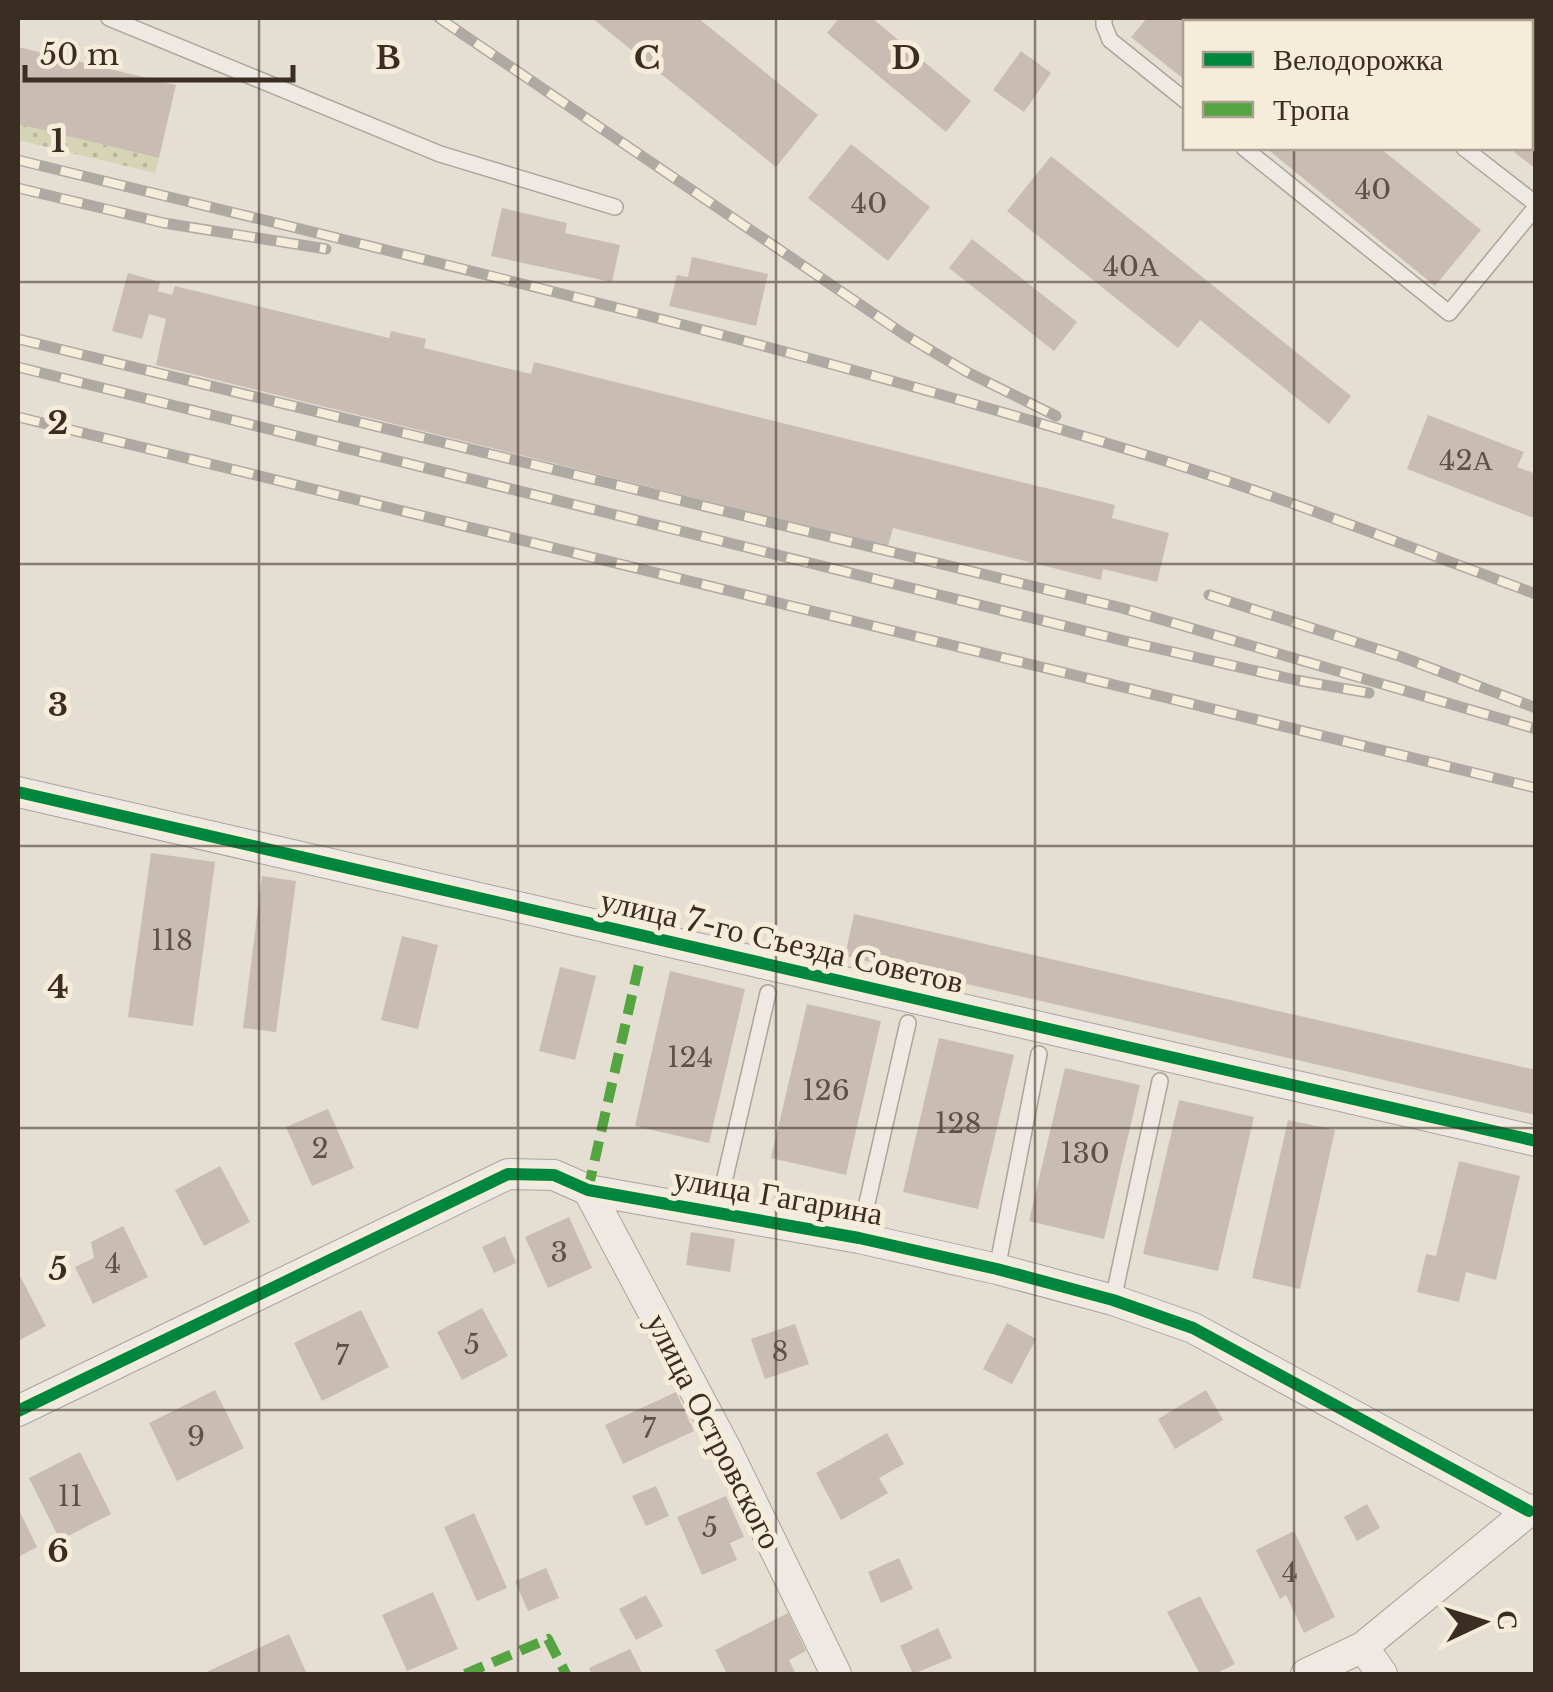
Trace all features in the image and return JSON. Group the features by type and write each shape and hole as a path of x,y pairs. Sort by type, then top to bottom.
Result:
{"street":[{"name":"улица 7-го Съезда Советов","path":"18,792 1536,1141"},
{"name":"улица Гагарина","path":"18,1412 508,1174 554,1175 588,1190 859,1238 1113,1300 1193,1328 1532,1510"},
{"name":"улица Островского","path":"588,1190 725,1447 836,1674"},
{"path":"1306,1674 1363,1648 1532,1510"},
{"path":"1363,1648 1382,1674"}],"lane":[{"path":"109,18 440,154 615,206"},
{"path":"1104,18 1110,40 1183,99"},
{"path":"1246,150 1449,313 1536,205 1467,150"},
{"path":"717,1212 768,992"},
{"path":"859,1238 908,1024"},
{"path":"997,1269 1039,1054"},
{"path":"1113,1300 1160,1081"}],"green space":[{"path":"18,124 159,158 155,173 18,140"}],"building":[{"path":"592,18 698,18 818,115 776,167"},
{"path":"839,18 872,18 971,101 946,132 827,33"},
{"path":"1147,18 1225,20 1183,20 1183,79 1131,37"},
{"path":"18,47 176,85 159,158 18,124"},
{"path":"1021,51 1051,73 1024,112 993,90"},
{"path":"1536,124 1536,169 1514,152 1533,150"},
{"path":"851,144 930,207 888,261 808,198"},
{"path":"1268,150 1382,150 1481,230 1435,286"},
{"path":"1051,156 1351,396 1329,424 1200,320 1178,348 1007,211"},
{"path":"502,208 567,223 565,233 620,245 612,282 491,256"},
{"path":"972,239 1077,322 1054,351 949,268"},
{"path":"692,257 768,274 756,326 669,306 677,275 688,277"},
{"path":"128,273 160,282 158,291 172,295 175,286 389,338 391,331 426,339 424,348 531,374 534,362 1115,505 1112,518 1169,533 1157,582 1103,569 1101,580 893,528 888,546 156,365 166,319 149,314 142,339 112,331"},
{"path":"1428,415 1524,452 1517,467 1536,474 1536,519 1407,469"},
{"path":"151,853 215,862 193,1026 128,1017"},
{"path":"262,876 296,881 276,1032 243,1028"},
{"path":"854,914 1536,1070 1536,1115 845,956"},
{"path":"402,936 438,945 418,1029 381,1020"},
{"path":"560,967 596,976 575,1060 539,1051"},
{"path":"670,971 745,989 709,1143 635,1126"},
{"path":"807,1004 881,1021 846,1175 771,1158"},
{"path":"939,1038 1014,1055 978,1209 903,1192"},
{"path":"1065,1068 1140,1085 1104,1239 1029,1221"},
{"path":"1179,1100 1254,1117 1218,1271 1143,1254"},
{"path":"328,1109 354,1168 312,1186 286,1127"},
{"path":"1288,1120 1335,1130 1300,1289 1252,1278"},
{"path":"1459,1161 1520,1176 1496,1280 1466,1272 1459,1302 1417,1292 1426,1254 1436,1256"},
{"path":"220,1166 250,1222 204,1246 175,1190"},
{"path":"569,1217 592,1268 548,1288 525,1237"},
{"path":"123,1226 148,1277 93,1304 75,1267 94,1258 91,1242"},
{"path":"691,1232 735,1239 730,1272 686,1265"},
{"path":"505,1236 516,1263 494,1273 482,1247"},
{"path":"18,1272 46,1326 18,1341"},
{"path":"482,1308 508,1356 462,1380 437,1332"},
{"path":"361,1310 389,1367 322,1401 294,1343"},
{"path":"1007,1323 1036,1339 1012,1384 983,1369"},
{"path":"795,1324 809,1364 765,1379 751,1339"},
{"path":"215,1390 244,1448 177,1481 149,1423"},
{"path":"1206,1390 1223,1420 1175,1449 1158,1419"},
{"path":"676,1392 694,1431 623,1464 605,1425"},
{"path":"887,1433 904,1464 879,1478 888,1493 841,1520 816,1473"},
{"path":"80,1452 111,1514 60,1540 29,1478"},
{"path":"656,1486 669,1516 646,1526 632,1496"},
{"path":"726,1496 744,1537 730,1543 737,1560 702,1575 677,1517"},
{"path":"1367,1504 1380,1528 1357,1541 1344,1517"},
{"path":"18,1508 37,1547 18,1557"},
{"path":"474,1513 507,1588 477,1601 444,1527"},
{"path":"1294,1531 1335,1617 1304,1633 1286,1595 1280,1599 1256,1550"},
{"path":"899,1558 913,1589 881,1603 868,1572"},
{"path":"546,1568 559,1598 528,1611 515,1581"},
{"path":"433,1592 458,1649 407,1671 382,1615"},
{"path":"646,1595 663,1626 636,1640 619,1609"},
{"path":"1200,1596 1235,1664 1215,1674 1200,1674 1167,1612"},
{"path":"788,1613 806,1651 789,1660 796,1674 727,1674 715,1650"},
{"path":"938,1628 952,1658 913,1674 900,1646"},
{"path":"289,1634 307,1674 202,1674"},
{"path":"630,1649 642,1673 592,1674 589,1668"}],"railway":[{"path":"439,18 905,335 967,372 1056,416"},
{"path":"18,160 592,301 1020,417 1256,491 1536,594"},
{"path":"18,188 164,223 326,249"},
{"path":"18,339 1122,608 1536,729"},
{"path":"18,367 1125,641 1369,693"},
{"path":"18,417 1536,788"},
{"path":"1209,595 1402,657 1536,708"}],"marked path":[{"path":"588,1190 640,960"},
{"path":"465,1674 548,1639 566,1674"}],"cycle path":[{"path":"18,792 1536,1141"},
{"path":"18,1411 508,1174 554,1175 588,1190 859,1238 1113,1300 1193,1328 1529,1511"}]}
